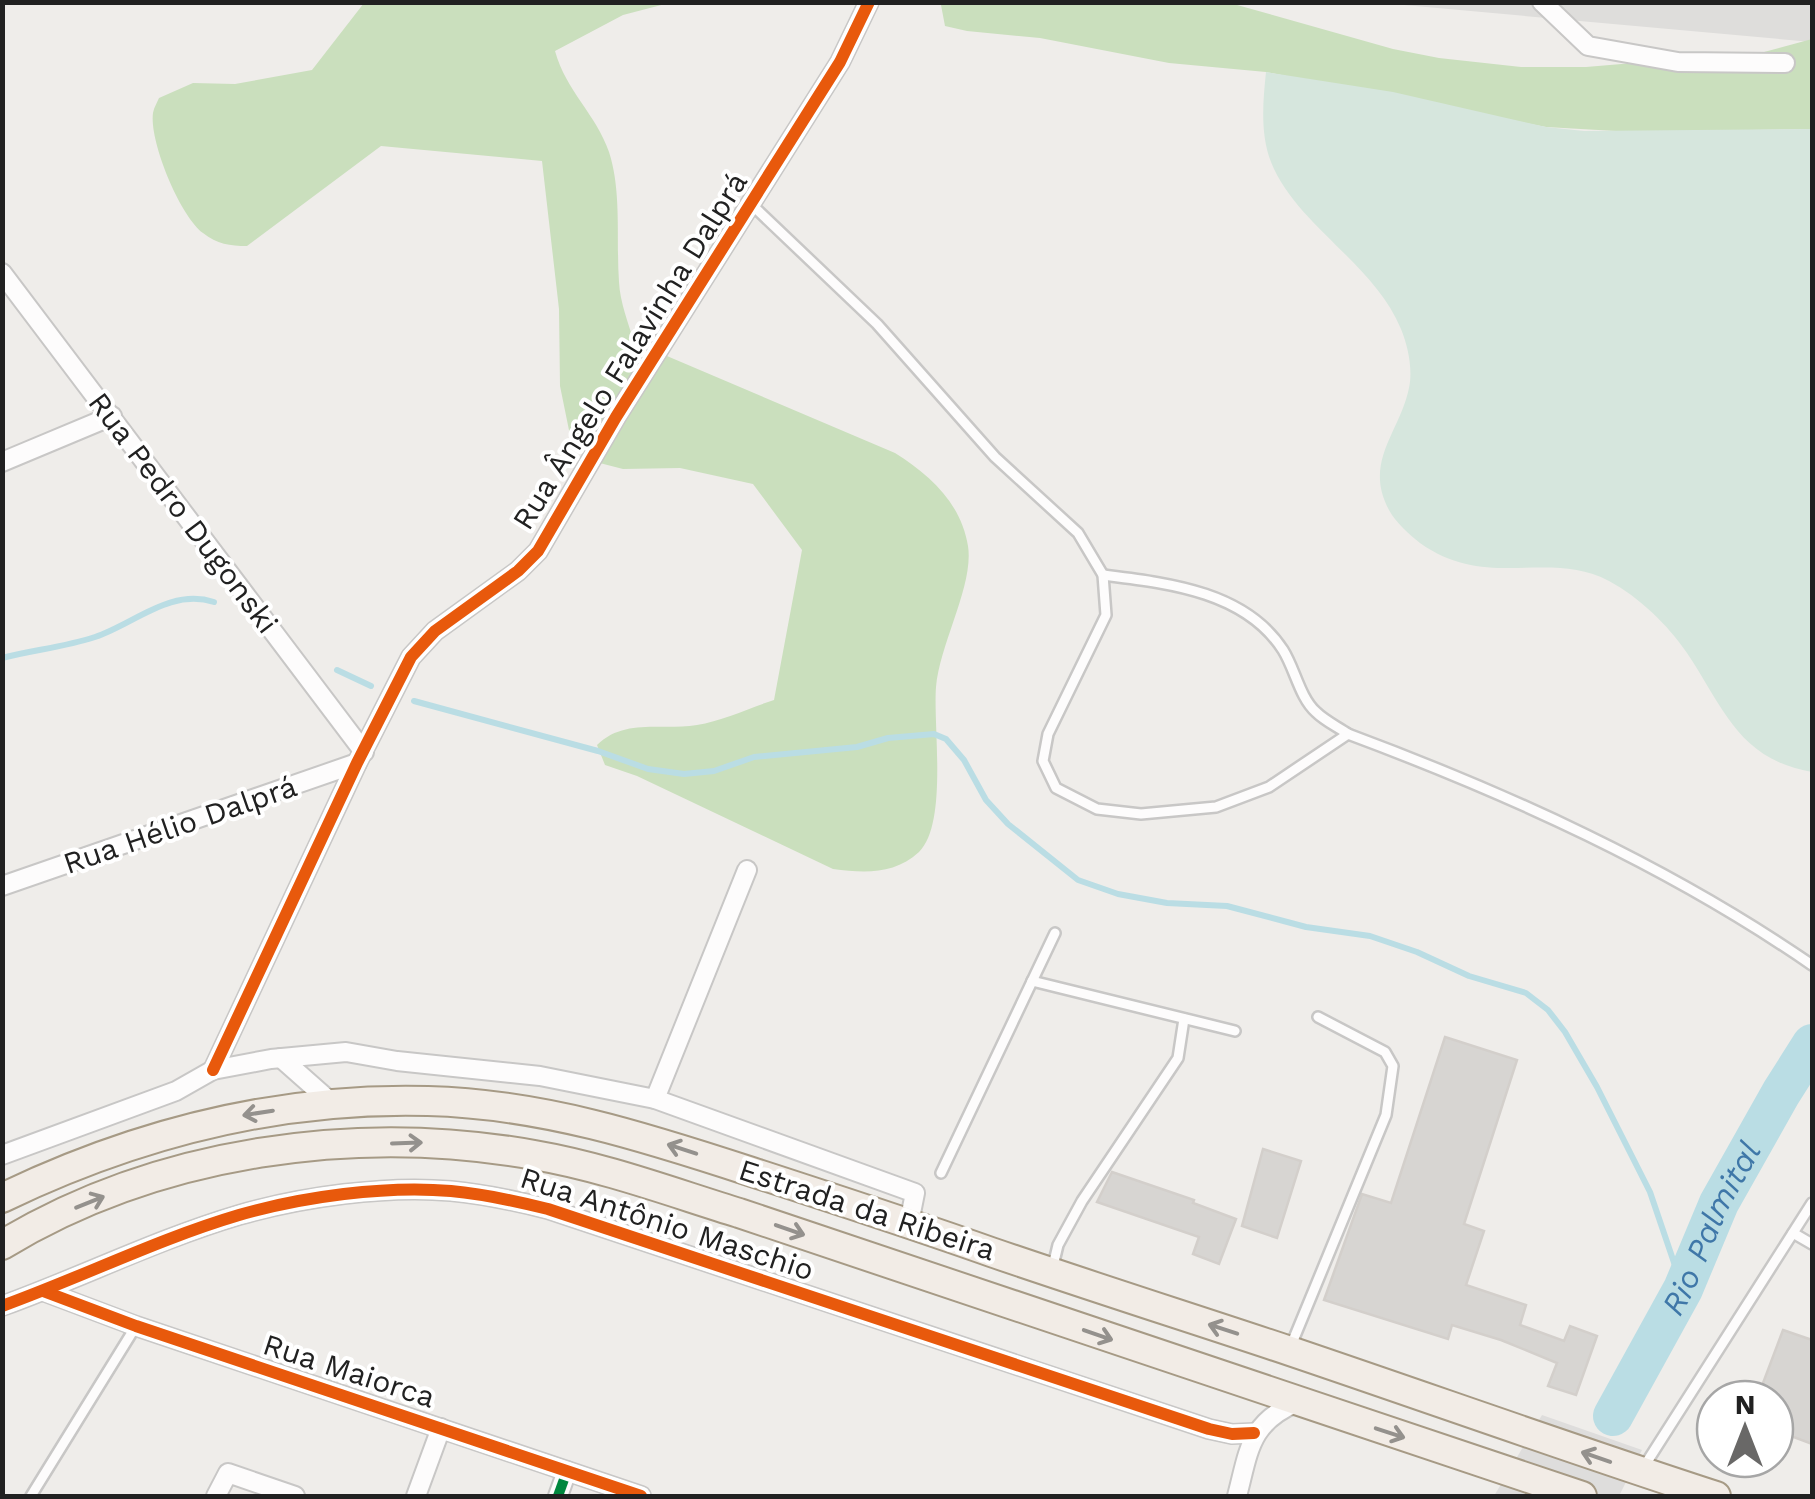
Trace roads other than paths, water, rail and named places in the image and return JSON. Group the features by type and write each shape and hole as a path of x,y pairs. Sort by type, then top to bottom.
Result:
{"main road":[{"name":"Estrada da Ribeira","path":"2,1198 63,1169 183,1129 260,1112 333,1104 428,1101 544,1112 678,1147 1290,1351 1692,1492 1716,1496"},
{"name":"Estrada da Ribeira","path":"2,1245 56,1216 138,1183 218,1160 300,1148 368,1144 433,1142 479,1146 611,1173 1573,1495"}],"street":[{"name":"Rua Ângelo Falavinha Dalprá","path":"213,1070 360,757 412,657 435,630 518,571 538,551 616,416 840,62 870,2"},
{"path":"1542,2 1588,46 1678,62 1785,64"},
{"name":"Rua Pedro Dugonski","path":"2,273 112,416 360,757"},
{"path":"2,462 112,416"},
{"name":"Rua Hélio Dalprá","path":"2,886 360,757"},
{"path":"656,1099 747,870"},
{"path":"2,1155 176,1092 213,1070 346,1052 540,1076 656,1099 915,1192 909,1223"},
{"path":"282,1058 333,1104"},
{"name":"Rua Antônio Maschio","path":"2,1306 200,1228 276,1206 343,1196 448,1190 548,1209 1209,1429 1254,1434"},
{"name":"Rua Maiorca","path":"43,1291 641,1496"},
{"path":"1237,1496 1254,1434 1278,1410 1298,1402"},
{"path":"416,1496 441,1428"},
{"path":"558,1496 567,1471"},
{"path":"216,1496 228,1473 294,1496"}],"lane":[{"path":"750,203 877,324 995,457 1078,533 1102,575 1106,615 1048,734 1043,761 1056,788 1097,808 1141,814 1216,808 1269,786 1348,734"},
{"path":"1102,575 1162,583 1223,600 1251,616 1283,649 1313,711 1348,734 1422,760 1617,851 1710,898 1812,964"},
{"path":"942,1174 1055,932"},
{"path":"1032,982 1235,1032"},
{"path":"1290,1351 1386,1114 1393,1066 1385,1052 1318,1018"},
{"path":"1051,1272 1058,1245 1082,1202 1178,1058 1184,1019"},
{"path":"1641,1472 1812,1203"},
{"path":"1793,1234 1812,1244"},
{"path":"31,1496 136,1326"}],"waterway":[{"path":"2,658 95,637 167,603 198,599 214,602"},
{"path":"337,670 371,686"},
{"path":"414,701 598,751 648,769 684,774 714,771 754,757 857,747 888,738 934,734 946,739 964,760 986,800 1008,824 1078,880 1118,894 1167,903 1227,906 1306,927 1370,936 1469,976 1526,993 1548,1010 1565,1032 1597,1087 1650,1192 1683,1289"},
{"name":"Rio Palmital","path":"1613,1416 1683,1289 1719,1203 1812,1044"}]}
